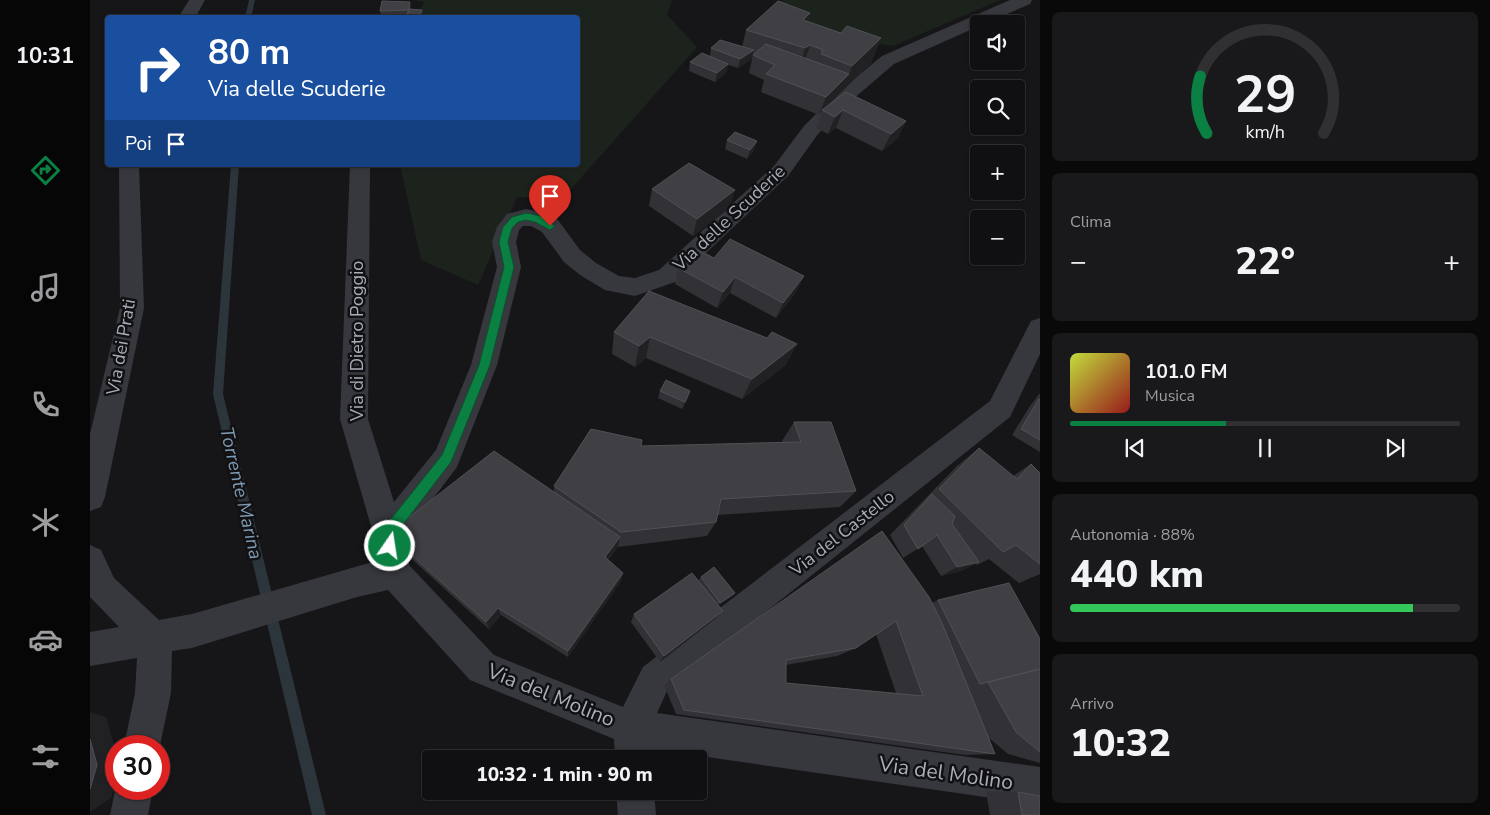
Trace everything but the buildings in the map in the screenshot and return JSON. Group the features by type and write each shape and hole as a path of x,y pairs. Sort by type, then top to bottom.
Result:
{"street":[{"path":"188,15 197,0"},
{"name":"Via delle Scuderie","path":"388,533 447,458 484,365 509,267 504,242 508,227 515,220 526,217 537,219 550,226 572,256 588,269 614,284 635,287 667,276 781,170 811,130 845,96 888,60 1024,0"},
{"name":"Via dei Prati","path":"90,497 132,308 128,167"},
{"name":"Via di Dietro Poggio","path":"360,167 354,419 388,533 394,573"},
{"name":"Via del Castello","path":"633,744 655,679 1000,410 1040,328"},
{"path":"90,561 103,589 155,639 153,693 144,735"},
{"path":"90,649 192,631 357,581 394,573"},
{"name":"Via del Molino","path":"394,573 482,668 633,744 1040,786"},
{"path":"129,815 132,800"},
{"path":"636,800 637,815"}],"shaded area":[{"path":"413,0 672,0 667,15 697,47 562,199 517,197 478,285 421,260 400,167 580,167 580,15 419,15 424,2"},
{"path":"782,0 1000,0 893,46 827,35 781,11"}],"waterway":[{"name":"Torrente Marina","path":"249,15 252,0"},
{"name":"Torrente Marina","path":"235,167 218,394 319,815"}],"route":[{"path":"390,546 388,533 447,458 484,365 509,267 504,242 508,227 515,220 526,217 537,219 550,226"}]}
